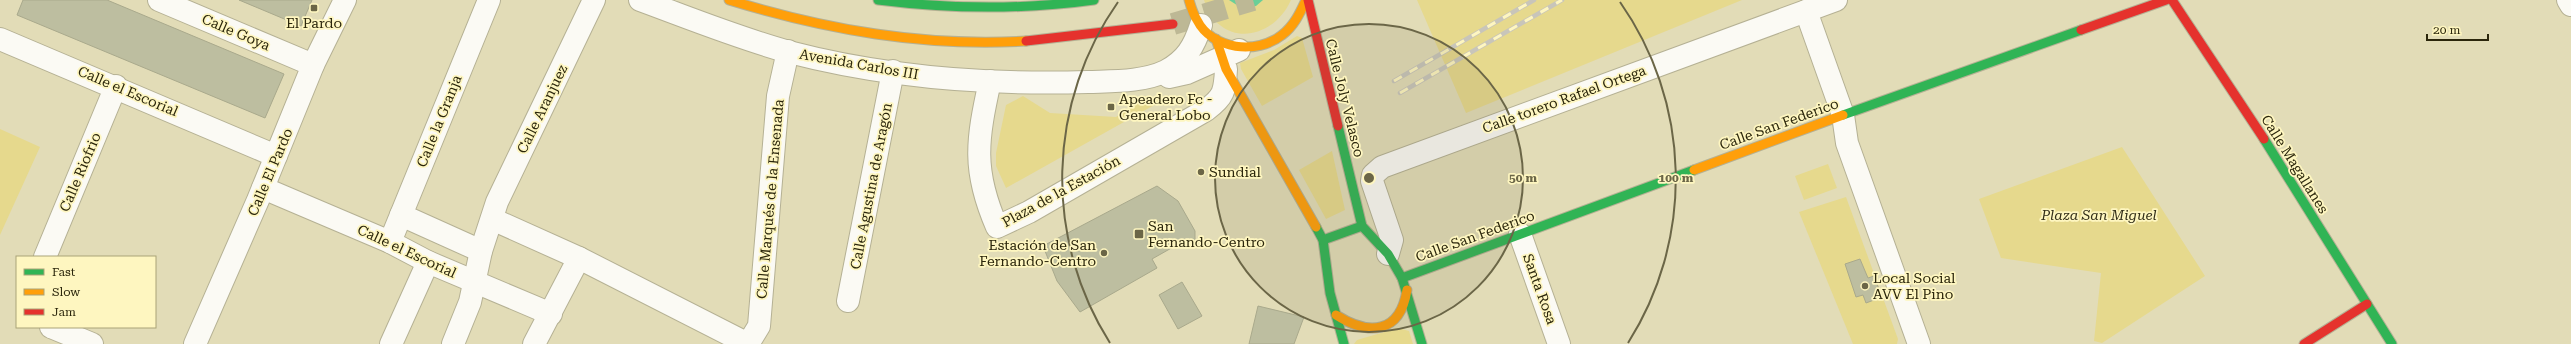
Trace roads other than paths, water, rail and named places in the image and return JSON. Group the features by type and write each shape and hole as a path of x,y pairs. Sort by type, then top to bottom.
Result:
{"main road":[{"path":"729,0 819,25 905,39 994,41 1083,38 1173,24"},
{"path":"878,0 910,4 995,8 1094,0"},
{"path":"1189,0 1201,25 1222,55 1323,240 1330,293 1344,344"},
{"path":"1246,48 1266,45 1289,32 1297,22 1307,0"},
{"name":"Calle Joly Velasco","path":"1307,0 1362,226"},
{"name":"Calle San Federico","path":"1402,278 1842,115 2166,0"},
{"name":"Calle Magallanes","path":"2172,0 2259,132 2392,344"},
{"path":"1323,240 1362,226 1388,254 1402,278 1407,290 1422,344"},
{"path":"1336,315 1352,326 1366,330 1380,327 1394,320 1403,311 1407,290"},
{"path":"2304,344 2367,304"}],"street":[{"name":"Calle Goya","path":"159,0 313,65"},
{"name":"Calle El Pardo","path":"195,344 263,188 313,65 345,0"},
{"name":"Calle la Granja","path":"390,242 489,0"},
{"name":"Calle Aranjuez","path":"453,344 470,302 481,251 497,202 594,0"},
{"name":"Avenida Carlos III","path":"640,0 788,52 834,63 990,81"},
{"name":"Calle torero Rafael Ortega","path":"1388,254 1392,240 1373,188 1373,174 1382,167 1424,150 1836,0"},
{"path":"2568,0 2571,5"},
{"path":"1806,11 1842,115 1847,143 1919,344"},
{"path":"1150,77 1183,60 1196,40 1201,25"},
{"name":"Calle el Escorial","path":"0,39 116,86 276,156"},
{"path":"990,81 1058,83 1150,77 1159,79 1187,73 1222,55 1246,48"},
{"name":"Calle Marqués de la Ensenada","path":"748,344 759,326 778,96 788,52"},
{"name":"Plaza de la Estación","path":"990,81 982,117 978,156 986,200 997,227 1029,212 1206,110 1221,99 1226,85 1222,55"},
{"name":"Calle Agustina de Aragón","path":"848,301 893,71"},
{"name":"Calle Riofrio","path":"45,256 116,86"},
{"name":"Calle el Escorial","path":"263,188 390,242 428,262 551,314"},
{"path":"401,215 481,251"},
{"path":"492,219 579,258 748,344"},
{"name":"Santa Rosa","path":"1520,234 1559,344"},
{"path":"534,344 544,321 551,314 579,258"},
{"path":"391,344 428,262"},
{"path":"53,328 92,344"}],"tunnel":[{"path":"1173,24 1253,0"}],"railway":[{"path":"1394,81 1534,0"},
{"path":"1400,93 1562,0"}],"place":[{"name":"El Pardo","path":"314,8"},
{"name":"Apeadero Fc - General Lobo","path":"1111,107"},
{"name":"Sundial","path":"1201,172"},
{"name":"San Fernando-Centro","path":"1139,234"},
{"name":"Estación de San Fernando-Centro","path":"1104,253"},
{"name":"Local Social AVV El Pino","path":"1865,286"}],"park label":[{"name":"Plaza San Miguel","path":"2099,215"}]}
